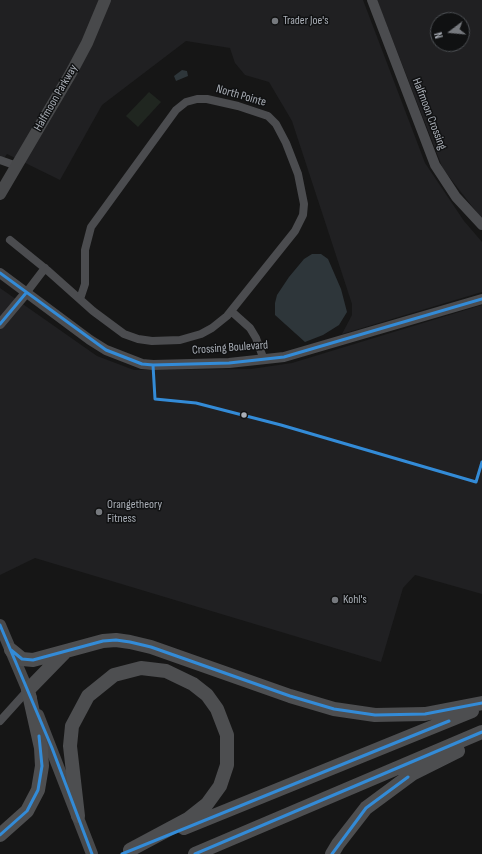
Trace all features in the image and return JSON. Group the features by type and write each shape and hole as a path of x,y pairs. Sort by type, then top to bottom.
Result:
{"highway":[{"path":"11,650 22,659 32,660 103,640 130,642 151,647 334,709 375,715 425,714 482,703"},
{"path":"0,835 28,811 38,790 42,766 41,748 28,690 67,651"},
{"path":"78,816 70,746 72,726 88,696 114,675 140,668 166,671 193,684 207,695 217,709 227,735 227,765 220,786 207,804 188,818 126,852"},
{"path":"126,852 482,707"},
{"path":"195,854 482,732"},
{"path":"332,854 362,813 384,793 412,774 461,750 482,735"}],"main road":[{"name":"Halfmoon Parkway","path":"1,187 17,166 71,73 87,43 105,0"},
{"path":"0,625 28,690 92,854"}],"street":[{"name":"Halfmoon Crossing","path":"372,0 435,165 456,197 482,225"},
{"name":"North Pointe","path":"10,240 45,268 93,311 124,334 138,339 152,341 180,340 201,334 212,328 231,311 295,231 303,215 304,204 298,174 286,143 276,124 268,116 238,106 207,99 197,99 186,102 176,110 98,216 87,238 83,264 85,284 80,298"},
{"path":"0,160 17,166"},
{"path":"0,324 45,268"},
{"name":"Crossing Boulevard","path":"0,273 90,340 106,350 142,364 229,363 264,360 336,343 482,299"},
{"path":"231,311 250,328 256,338 264,360"},
{"path":"0,721 28,690"}],"shaded area":[{"path":"0,0 363,0 425,163 464,221 482,242 482,292 342,334 352,315 352,304 292,121 269,82 245,75 235,63 230,48 186,41 102,105 60,180 7,154 0,164"},
{"path":"377,0 482,0 482,219 443,169"},
{"path":"182,70 187,71 188,76 176,81 174,76"},
{"path":"149,92 161,102 138,127 126,116"},
{"path":"312,254 321,254 328,259 341,289 347,312 339,325 323,335 305,342 275,315 275,303 277,295 289,277 304,259"},
{"path":"0,288 97,356 134,370 251,369 292,363 482,305 482,594 415,575 403,588 381,662 35,558 0,575"}],"transit line":[{"path":"0,273 106,350 142,364 153,365 229,363 284,357 482,299"},
{"path":"0,324 26,293"},
{"path":"153,365 155,399 196,403 281,425 476,482 482,462"},
{"path":"0,625 52,748 92,854"},
{"path":"11,650 22,659 33,660 103,641 116,640 130,642 151,647 290,696 334,709 375,715 425,714 482,703"},
{"path":"122,854 449,721"},
{"path":"195,854 482,732"},
{"path":"0,835 27,811 38,790 42,766 39,736"},
{"path":"332,854 366,808 408,777"}],"place":[{"name":"Trader Joe's","path":"275,21"},
{"name":"Orangetheory Fitness","path":"99,512"},
{"name":"Kohl's","path":"335,600"}]}
